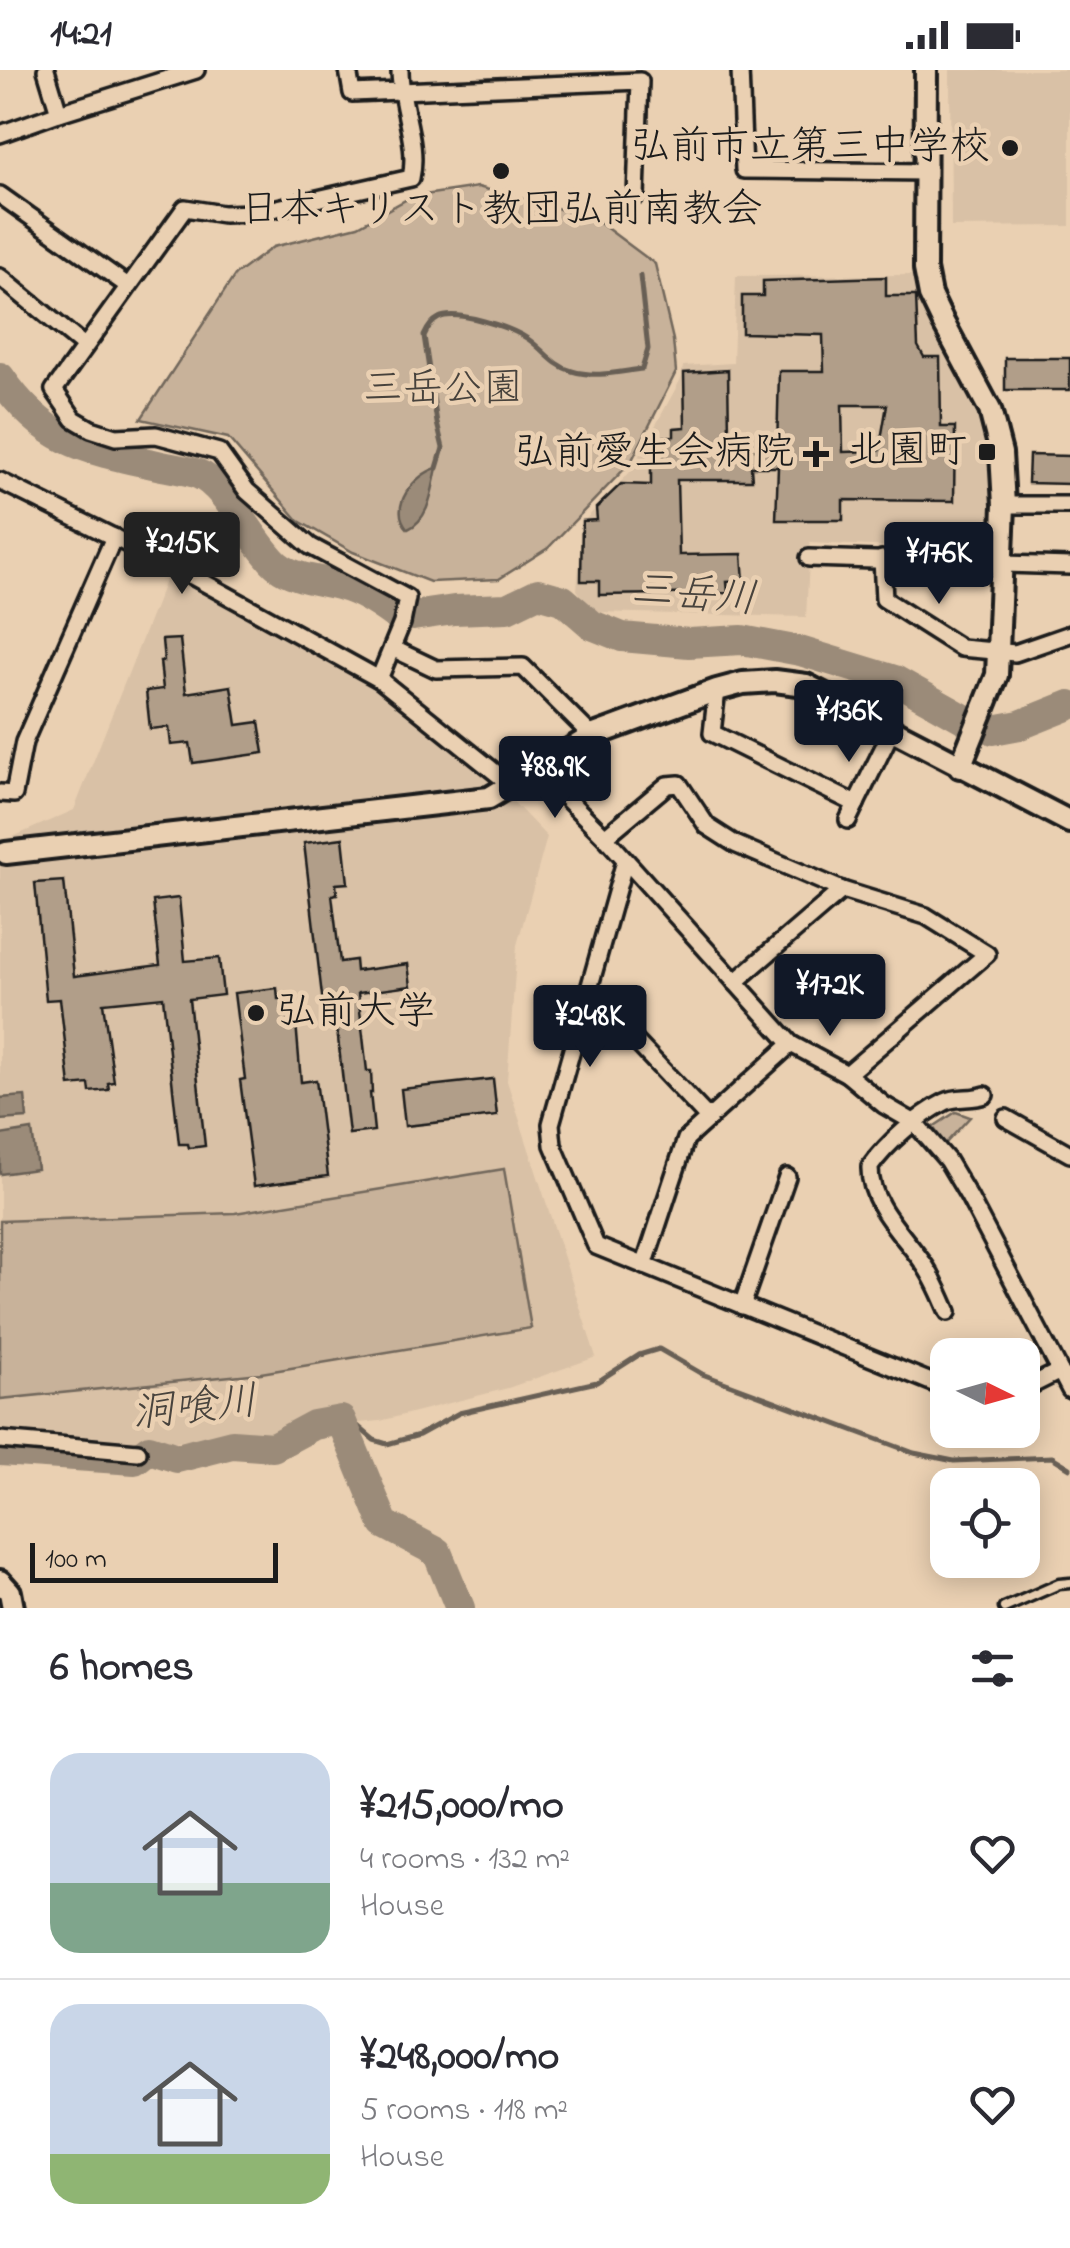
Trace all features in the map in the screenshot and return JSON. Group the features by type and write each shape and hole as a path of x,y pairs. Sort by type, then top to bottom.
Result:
{"street":[{"path":"46,70 59,113"},
{"path":"0,134 196,70"},
{"path":"348,70 352,93 640,76 636,196"},
{"path":"379,679 402,623 407,598 310,546 247,491 219,452 156,435 116,438 92,429 74,418 54,390 185,208 223,214 254,213 410,178 414,161 400,92 400,70"},
{"path":"740,70 744,170 926,172"},
{"path":"926,70 925,269 930,295 990,410 1001,453 1004,505 998,675 960,767"},
{"path":"0,195 128,286"},
{"path":"0,277 84,346"},
{"path":"1,483 114,537 379,679 511,785"},
{"path":"1004,505 1070,505"},
{"path":"0,793 14,794 24,742 114,537"},
{"path":"809,558 1070,566"},
{"path":"882,559 884,599 961,648 1015,653 1070,634"},
{"path":"392,648 436,669 523,666 592,736"},
{"path":"2,854 489,798 592,736 717,690 776,681 806,686 1070,822"},
{"path":"717,690 712,732 856,804"},
{"path":"848,820 892,730"},
{"path":"538,770 605,837 791,1044 846,1074 884,1105 915,1123 947,1160 1070,1390"},
{"path":"605,837 667,784 680,784 707,826 779,865 926,916 986,954 846,1074"},
{"path":"626,861 551,1124 553,1145 596,1246 930,1382"},
{"path":"735,982 842,890"},
{"path":"589,992 709,1118"},
{"path":"644,1266 686,1139 791,1044"},
{"path":"948,1312 931,1274 896,1228 870,1182 874,1162 915,1123 949,1099 973,1100 985,1095"},
{"path":"1006,1118 1070,1154"},
{"path":"742,1306 787,1177"},
{"path":"1040,1381 1060,1371"},
{"path":"0,1440 138,1452"},
{"path":"0,1581 10,1592 13,1608"}],"lane":[{"path":"1004,1608 1058,1584 1070,1583"}],"shaded area":[{"name":"弘前市立第三中学校","path":"950,70 1070,70 1070,226 951,227"},
{"name":"弘前愛生会病院","path":"918,275 982,411 995,467 994,552 810,543 806,617 594,612 577,590 582,523 630,472 682,377 683,366 733,363 736,276"},
{"path":"437,468 426,511 408,529 401,511 406,493 420,477"},
{"name":"弘前大学","path":"167,576 375,685 482,769 547,837 517,945 507,1081 596,1357 508,1388 380,1421 160,1443 0,1432 0,839 6,840 74,810"},
{"path":"25,1096 27,1118 0,1120 0,1098"},
{"path":"32,1130 37,1169 0,1174 0,1135"}],"green space":[{"name":"三岳公園","path":"478,187 593,218 655,264 673,340 676,372 631,462 548,548 499,579 430,582 353,552 299,521 228,438 141,419 235,275 273,247 358,226 411,197"},
{"path":"956,1112 970,1117 945,1144 933,1127"},
{"path":"504,1169 531,1328 261,1373 0,1399 0,1221 235,1213"}],"building":[{"path":"886,277 886,296 916,296 918,346 924,357 940,357 941,427 955,427 954,501 843,500 843,520 776,520 778,467 751,467 752,480 677,480 679,555 742,554 744,581 727,582 728,593 599,595 599,581 581,581 582,521 597,520 596,508 621,484 651,485 651,460 664,460 664,437 674,436 674,428 685,427 684,373 728,370 729,436 751,436 751,449 777,450 779,371 824,371 823,335 742,333 742,296 763,296 763,281","holes":["842,405 887,405 879,451 843,452"]},
{"path":"1005,358 1070,358 1070,390 1005,390"},
{"path":"1029,455 1070,456 1070,484 1028,483"},
{"path":"180,639 186,693 231,686 237,725 259,722 264,753 193,763 190,743 171,745 169,727 150,729 146,691 163,689 162,640"},
{"path":"343,838 348,883 336,884 337,894 332,895 340,962 355,960 356,971 408,964 411,986 358,993 367,1071 371,1071 374,1131 349,1134 335,1012 324,1013 304,843"},
{"path":"64,881 74,976 160,965 153,901 179,898 185,961 219,958 223,995 189,999 205,1146 189,1148 188,1144 179,1144 163,997 103,1003 114,1082 108,1083 109,1090 90,1092 89,1084 70,1086 60,999 46,1000 35,883"},
{"path":"277,988 278,999 294,998 301,1082 316,1080 328,1176 254,1186 234,993"},
{"path":"493,1079 497,1116 405,1126 401,1089"}],"waterway":[{"path":"437,468 443,448 424,336 434,322 458,316 497,325 528,339 572,371 607,374 642,369 648,349 640,276"},
{"name":"三岳川","path":"0,377 32,415 66,438 105,453 193,472 208,480 229,501 277,565 300,576 356,591 395,615"},
{"name":"三岳川","path":"413,616 507,608 538,593 563,600 592,625 622,637 689,643 742,640 800,651 895,680 968,721"},
{"name":"三岳川","path":"993,730 1020,725 1070,705"},
{"path":"341,1420 354,1423 374,1440 387,1444 419,1435 459,1413 597,1382 639,1355 659,1349 702,1374 914,1453 954,1461 1052,1457 1070,1468"},
{"name":"洞喰川","path":"0,1451 135,1460 149,1449 177,1458 232,1444 273,1447 314,1425 341,1420 384,1524 437,1552 460,1608"}],"place":[{"name":"弘前市立第三中学校","path":"1010,148"},
{"name":"日本キリスト教団弘前南教会","path":"501,171"},
{"name":"北園町","path":"987,452"},
{"name":"弘前愛生会病院","path":"816,454"},
{"name":"弘前大学","path":"256,1013"}]}
